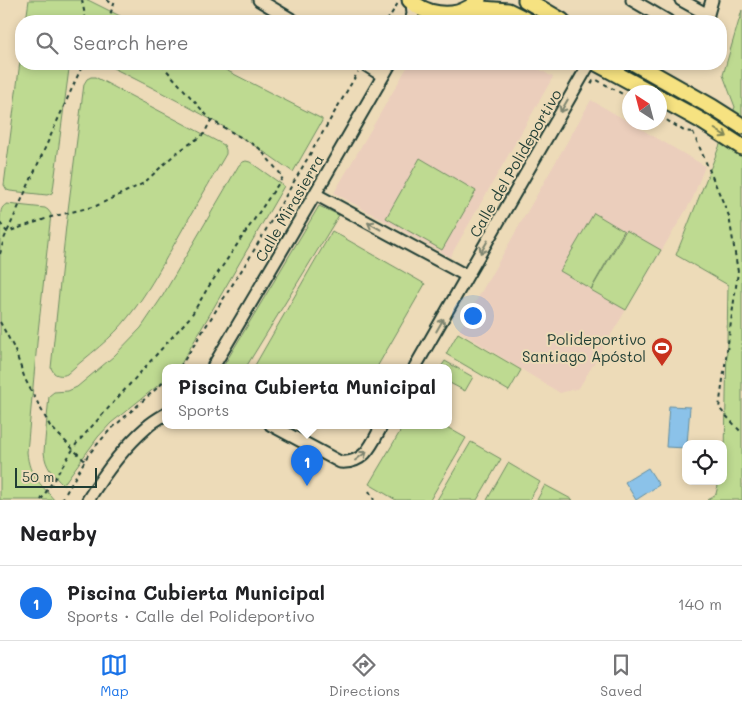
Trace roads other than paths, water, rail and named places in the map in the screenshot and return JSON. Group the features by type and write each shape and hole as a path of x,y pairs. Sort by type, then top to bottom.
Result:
{"main road":[{"path":"526,0 552,15"},
{"path":"407,1 422,9 445,15 458,13 474,4 508,11 516,15"},
{"path":"609,70 637,85"},
{"path":"646,70 742,126"},
{"path":"667,103 696,126 742,147"}],"street":[{"path":"259,0 284,15"},
{"path":"632,0 658,15"},
{"path":"681,0 703,15"},
{"path":"708,15 712,0"},
{"path":"407,1 413,15"},
{"path":"430,15 433,13"},
{"path":"366,70 383,76"},
{"name":"Calle Mirasierra","path":"216,364 386,70"},
{"name":"Calle del Polideportivo","path":"417,364 586,70"},
{"path":"315,194 467,276"},
{"path":"88,500 124,451 147,427 162,417"},
{"path":"278,429 340,462 348,463 359,459 367,452 380,429"}],"water":[{"path":"669,406 690,407 687,440 682,440 682,448 666,447"},
{"path":"648,468 659,485 636,500 625,482"}],"place":[{"name":"Polideportivo Santiago Apóstol","path":"662,367"},
{"name":"Piscina Cubierta Municipal","path":"307,486"}]}
